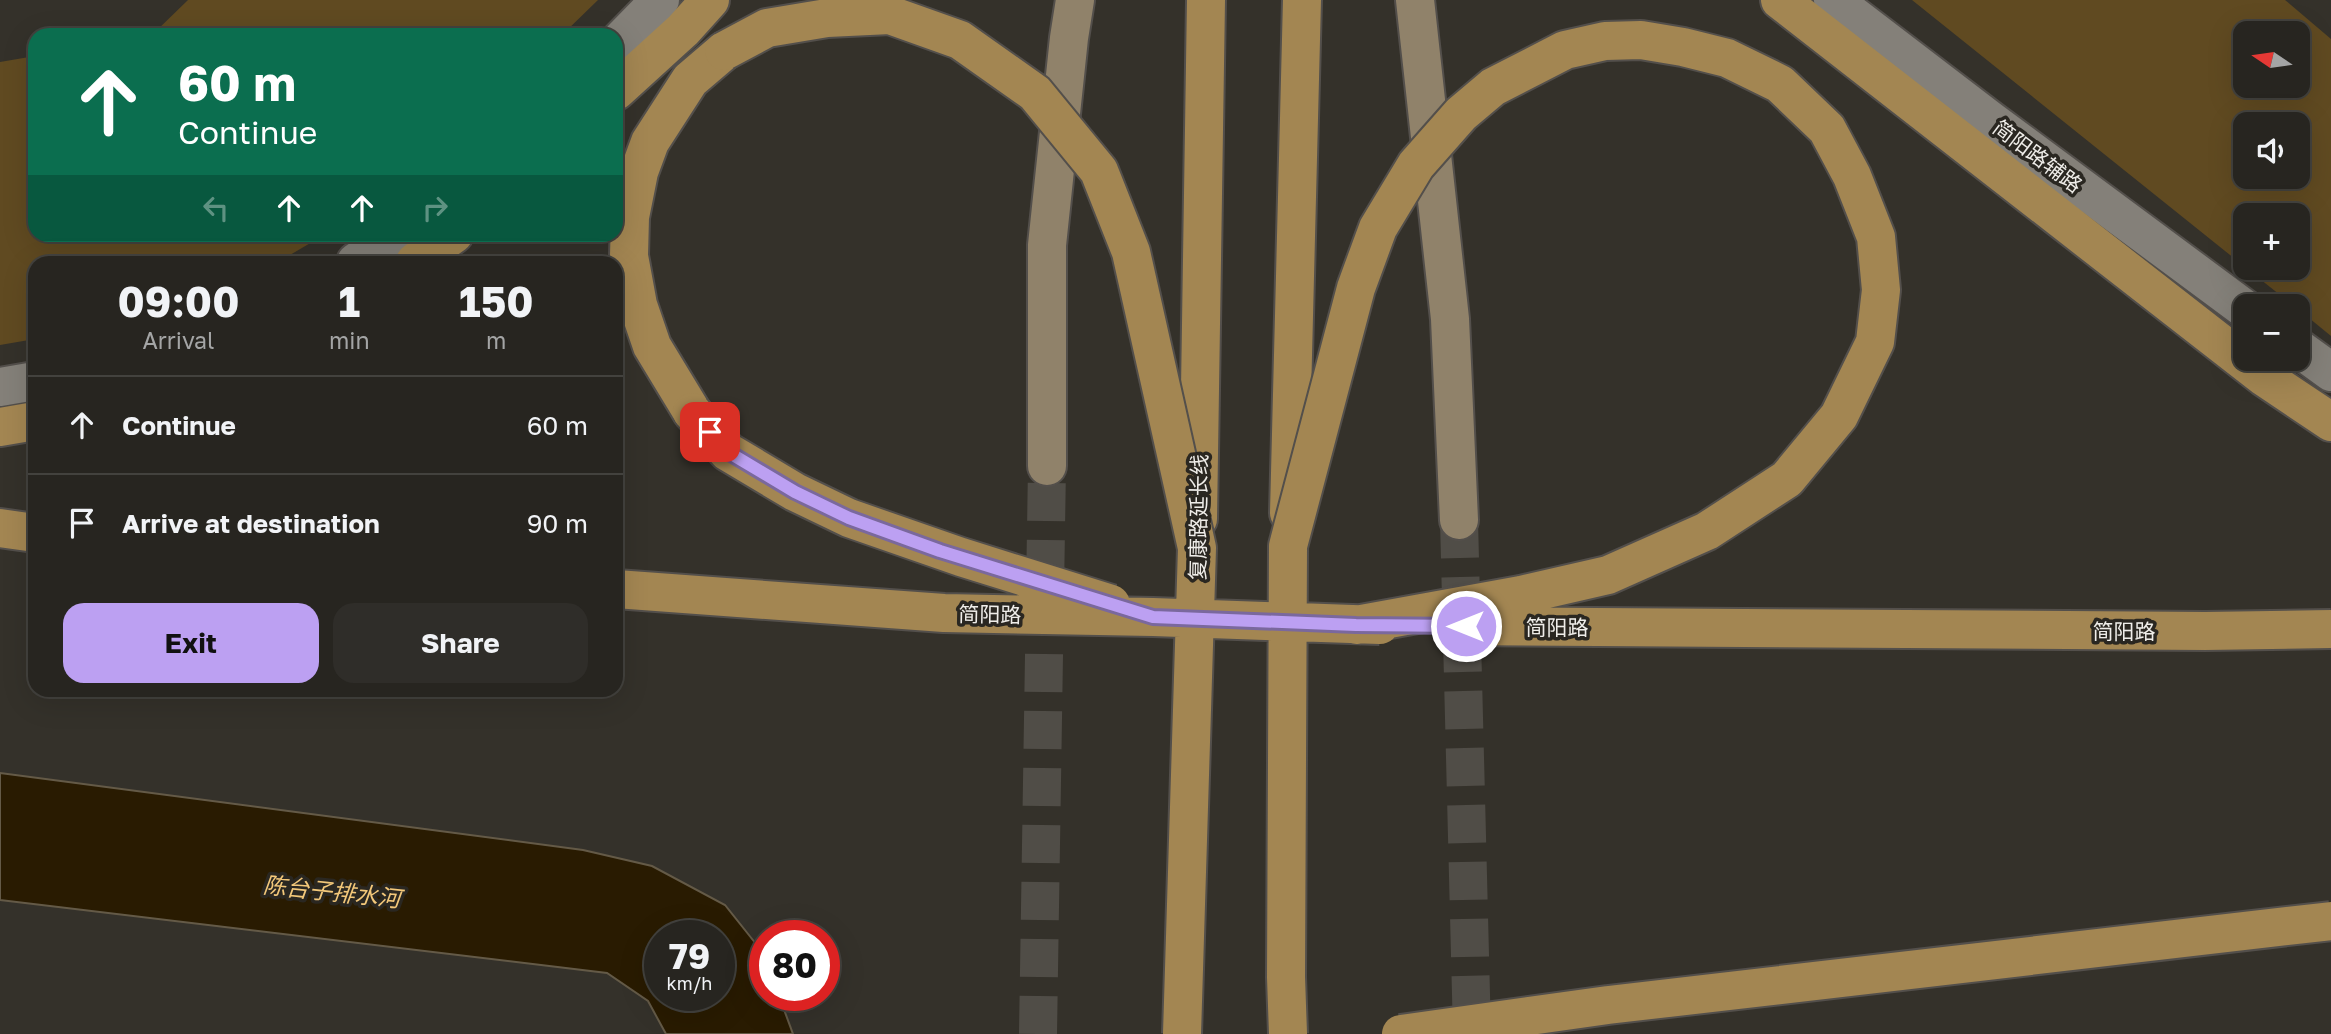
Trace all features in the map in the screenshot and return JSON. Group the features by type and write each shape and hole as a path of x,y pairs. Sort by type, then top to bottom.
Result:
{"highway":[{"path":"623,85 683,30 710,0"},
{"name":"复康路延长线","path":"1182,1034 1198,548 1206,0"},
{"path":"1288,1034 1288,547 1302,0"},
{"path":"1780,0 2264,377 2331,422"},
{"path":"1153,617 961,557 849,518 795,492 728,452 692,412 652,346 638,304 629,256 630,217 639,172 650,142 690,80 724,51 767,28 827,18 890,15 960,40 1035,93 1099,171 1131,251 1198,548"},
{"path":"1288,547 1356,288 1378,228 1416,165 1461,114 1493,86 1565,50 1605,41 1642,40 1727,58 1780,84 1827,129 1852,176 1877,237 1881,290 1875,342 1839,416 1787,479 1707,531 1608,575 1521,595 1356,625"},
{"path":"423,256 443,242"},
{"path":"0,427 28,422"},
{"path":"0,528 28,532"},
{"name":"简阳路","path":"623,590 944,613 1356,625 2205,632 2331,629"},
{"path":"1401,1034 1608,1005 2331,921"}],"main road":[{"path":"1047,466 1047,244 1075,0"},
{"path":"1415,0 1450,319 1459,520"}],"street":[{"path":"623,38 660,0"},
{"name":"简阳路辅路","path":"1833,0 2233,300"},
{"path":"365,256 385,242"},
{"path":"2310,357 2331,372"},
{"path":"0,387 28,382"}],"shaded area":[{"path":"188,0 598,0 569,28 159,28"},
{"path":"1912,0 2285,0 2310,21 2233,21 2233,98 2310,98 2310,21 2331,39 2331,336 2310,319 2310,294 2279,294 2261,280 2310,280 2310,203 2233,203 2233,257"},
{"path":"28,57 28,242 312,242 288,256 28,256 28,340 0,345 0,62"}],"water":[{"name":"陈台子排水河","path":"0,773 583,850 652,866 725,905 749,935 749,1011 785,1011 793,1034 666,1034 653,1011 735,1011 735,920 644,920 644,998 607,973 0,900"}],"tunnel":[{"path":"1038,1034 1047,466"},
{"path":"1459,520 1472,1034"}],"route":[{"path":"710,432 728,452 795,492 849,518 940,551 1153,617 1356,625 1466,626"}]}
